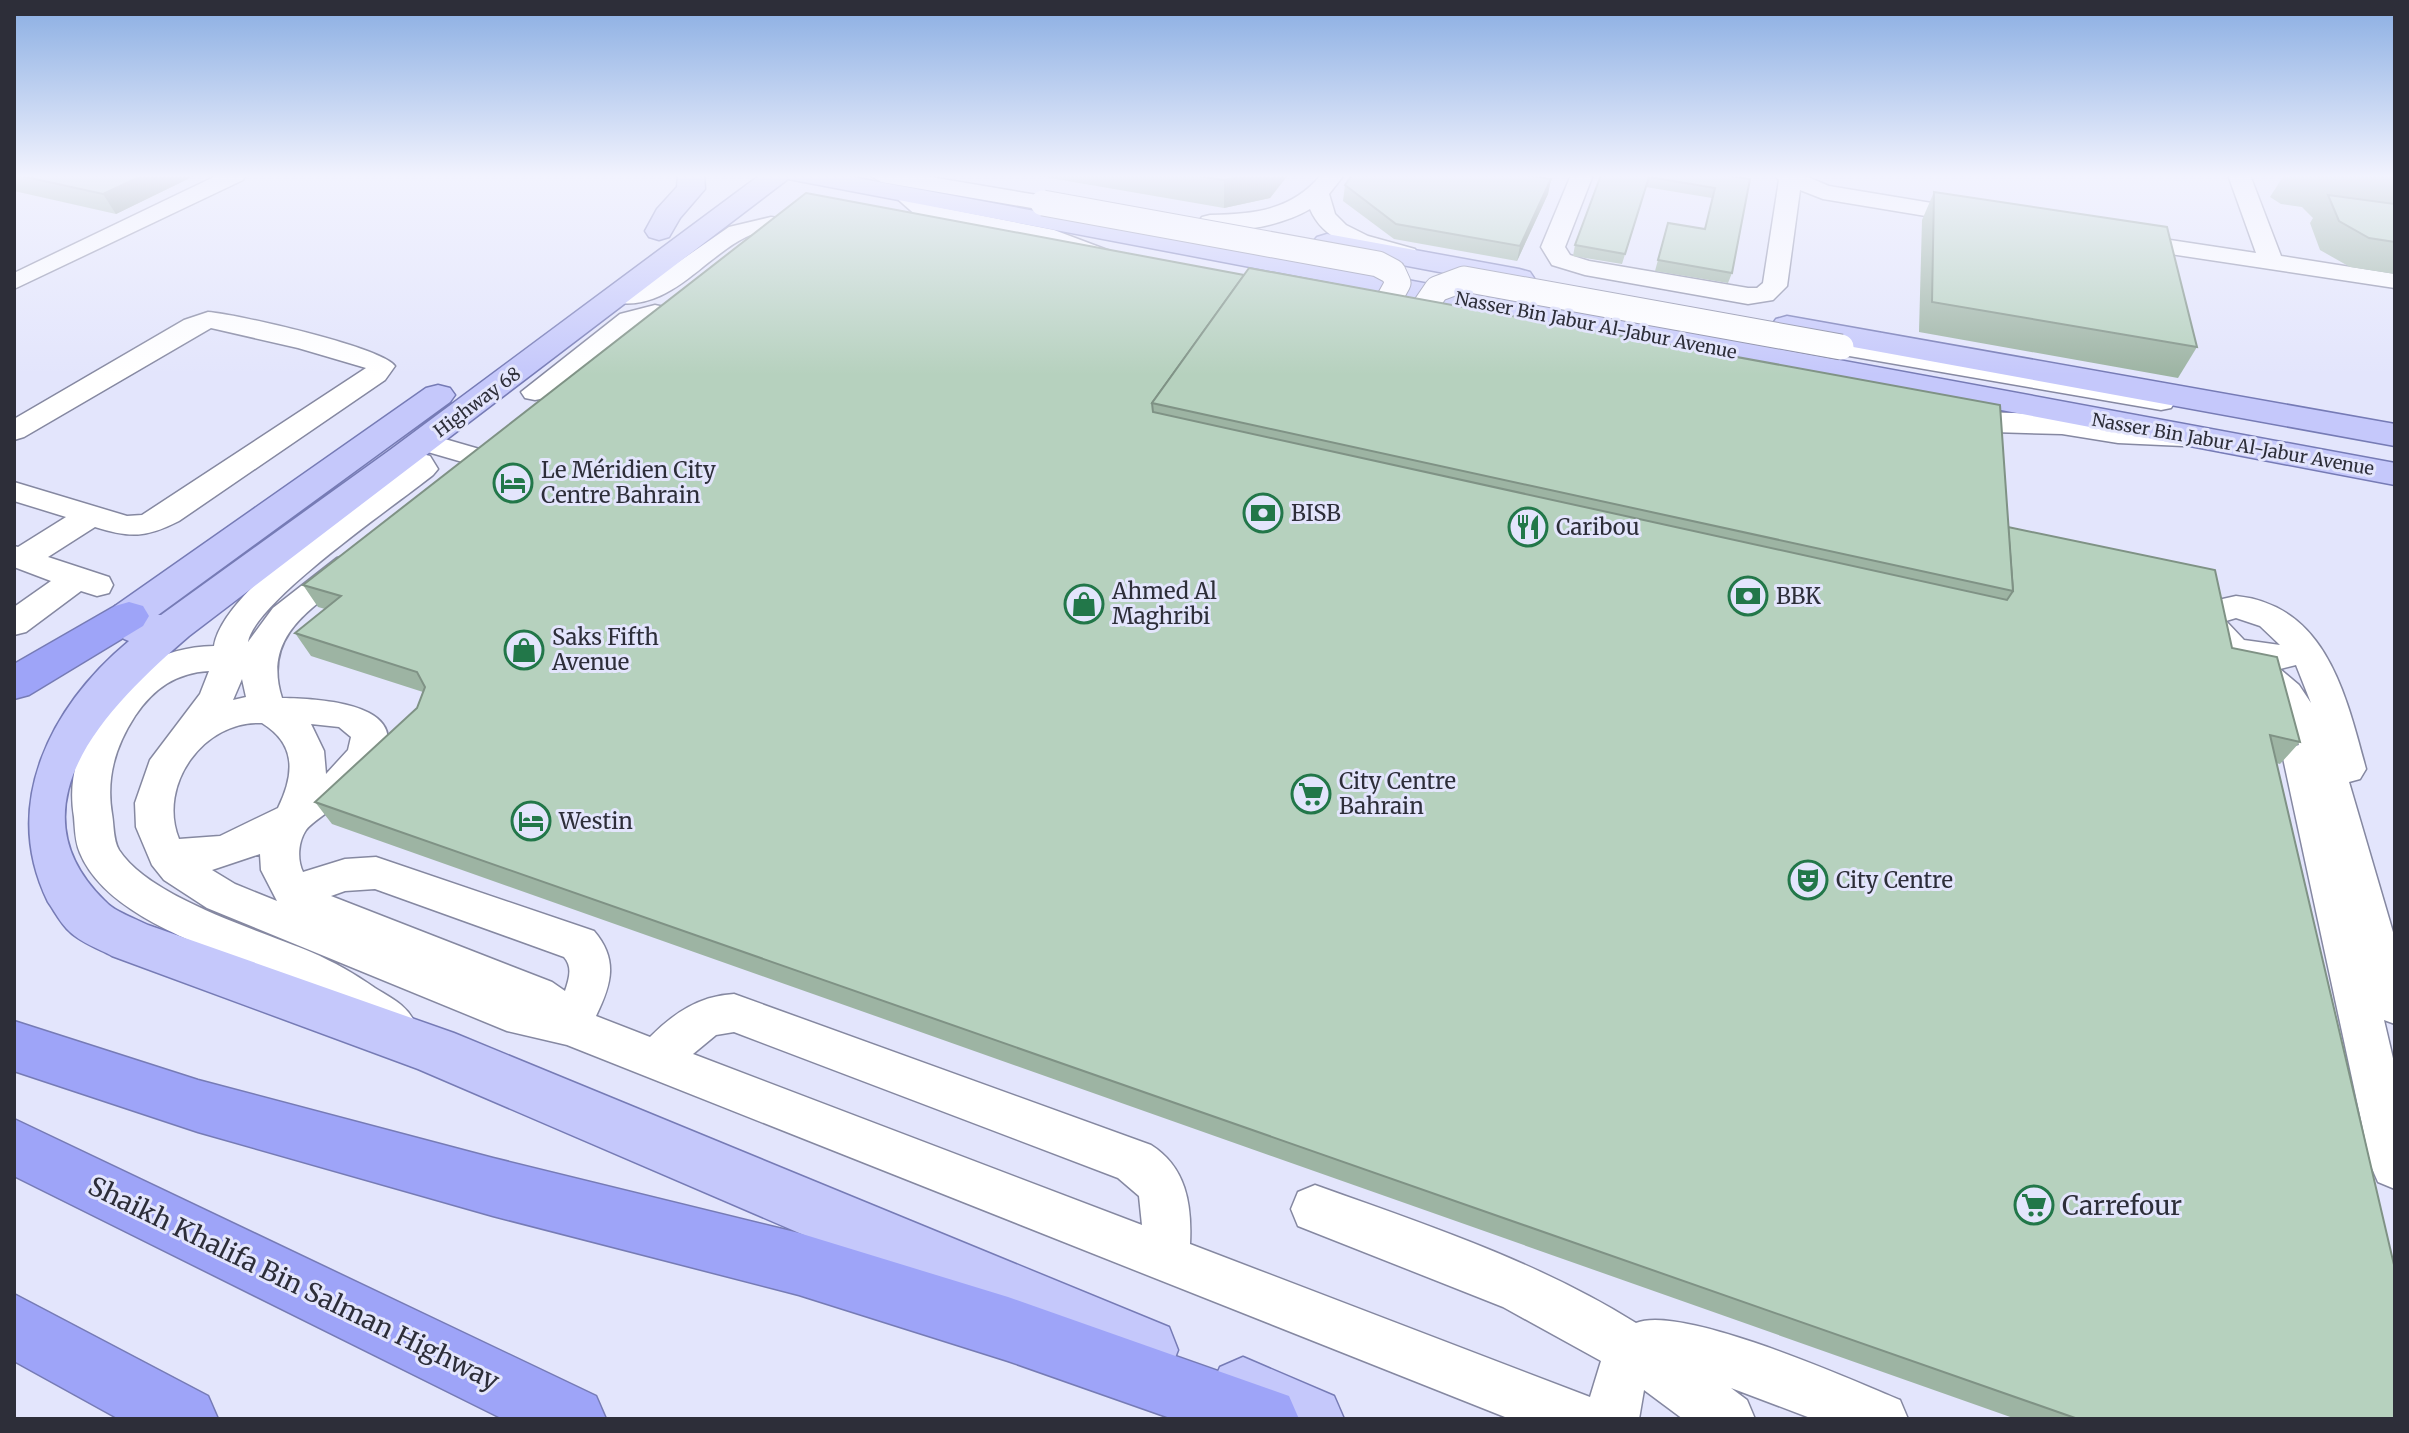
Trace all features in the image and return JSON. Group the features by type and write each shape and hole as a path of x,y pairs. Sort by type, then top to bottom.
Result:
{"highway":[{"path":"14,684 152,621"},
{"path":"14,1046 213,1110 493,1187 799,1264 1008,1329 1266,1419"},
{"name":"Shaikh Khalifa Bin Salman Highway","path":"14,1146 573,1419"},
{"path":"14,1326 185,1419"},
{"path":"14,1351 170,1419"}],"main road":[{"name":"Highway 68","path":"152,621 645,242"},
{"name":"Highway 68","path":"152,621 414,450 518,388 565,352 617,296 688,242"},
{"name":"Nasser Bin Jabur Al-Jabur Avenue","path":"1185,242 1649,335 2395,474"},
{"name":"Nasser Bin Jabur Al-Jabur Avenue","path":"1322,242 2395,435"},
{"path":"152,621 121,671 80,718 50,767 42,810 44,841 56,875 88,918 130,941 435,1050 1311,1419"}],"street":[{"path":"14,282 97,242"},
{"path":"617,296 663,286 724,242"},
{"path":"1063,242 1102,257 1138,266"},
{"path":"1256,242 1378,264 1393,272 1398,283 1377,321"},
{"path":"1365,242 1429,261"},
{"path":"1556,242 1553,251 1561,260 1576,266 1635,277 1657,276 1740,289 1753,284 1759,267 1778,262 1780,242"},
{"path":"2141,242 2395,281"},
{"path":"2264,242 2271,262"},
{"path":"1107,270 1122,259 1133,258 1338,299 1480,322 1649,335"},
{"path":"1411,327 1433,292 1444,282 1464,279 2247,416 2325,422"},
{"path":"565,352 637,316 655,313 679,317"},
{"path":"14,431 208,320 223,321 380,363 380,370 375,374 159,520 126,526 14,491"},
{"path":"1751,381 1976,420 2052,424 2126,435 2192,437"},
{"path":"518,388 574,401"},
{"path":"414,450 484,459 421,500 272,631 260,658 259,671 271,711 291,724 304,742 308,764 304,790 280,843 284,877 293,892 314,907 537,995 561,1013 569,1026"},
{"path":"414,450 423,469 266,590 233,631 229,659 215,700 195,732 163,770 154,803 155,827 166,854 178,869 199,884 250,909 522,1017 569,1026 1578,1419"},
{"path":"17,553 81,512"},
{"path":"16,620 87,582 17,553"},
{"path":"2395,1005 2372,927 2305,776 2300,712 2286,694 2226,650 2209,621 2212,612 2223,607 2260,612 2292,633 2313,661 2327,690 2372,927 2395,1166"},
{"path":"2226,650 2279,659 2293,654 2297,645 2292,633"},
{"path":"229,659 196,656 172,663 137,689 123,705 103,739 89,773 100,853 130,889 321,977 435,1050"},
{"path":"166,854 209,855 274,830 350,776 367,752 368,732 353,717 341,714 248,709 220,717 195,732"},
{"path":"293,892 345,875 376,873 579,944 592,960 592,970 569,1026"},
{"path":"656,1061 698,1022 722,1013 734,1013 1134,1161 1155,1176 1166,1198 1164,1257"},
{"path":"1315,1209 1461,1264 1624,1380 1728,1419"},
{"path":"1624,1380 1657,1342 1679,1345 1881,1419"}],"building":[{"name":"City Centre Bahrain","path":"743,242 1067,242 1244,275 1152,403 1153,412 2007,600 2013,591 2008,527 2215,570 2232,648 2277,657 2300,742 2270,735 2395,1269 2395,1419 2078,1419 315,802 417,708 425,687 417,672 295,633 341,596 303,585"},
{"path":"1497,242 1522,242 1520,246"},
{"path":"1576,242 1629,242 1625,254 1575,245"},
{"path":"1663,242 1738,242 1732,273 1658,260"},
{"path":"1933,242 2171,242 2197,347 1932,302"},
{"path":"1249,268 2000,405 2013,591 1152,403"}],"place":[{"name":"Le Méridien City Centre Bahrain","path":"513,483"},
{"name":"BISB","path":"1263,513"},
{"name":"Caribou","path":"1528,527"},
{"name":"BBK","path":"1748,596"},
{"name":"Ahmed Al Maghribi","path":"1084,604"},
{"name":"Saks Fifth Avenue","path":"524,650"},
{"name":"City Centre Bahrain","path":"1311,794"},
{"name":"Westin","path":"531,821"},
{"name":"City Centre","path":"1808,880"},
{"name":"Carrefour","path":"2034,1205"}]}
